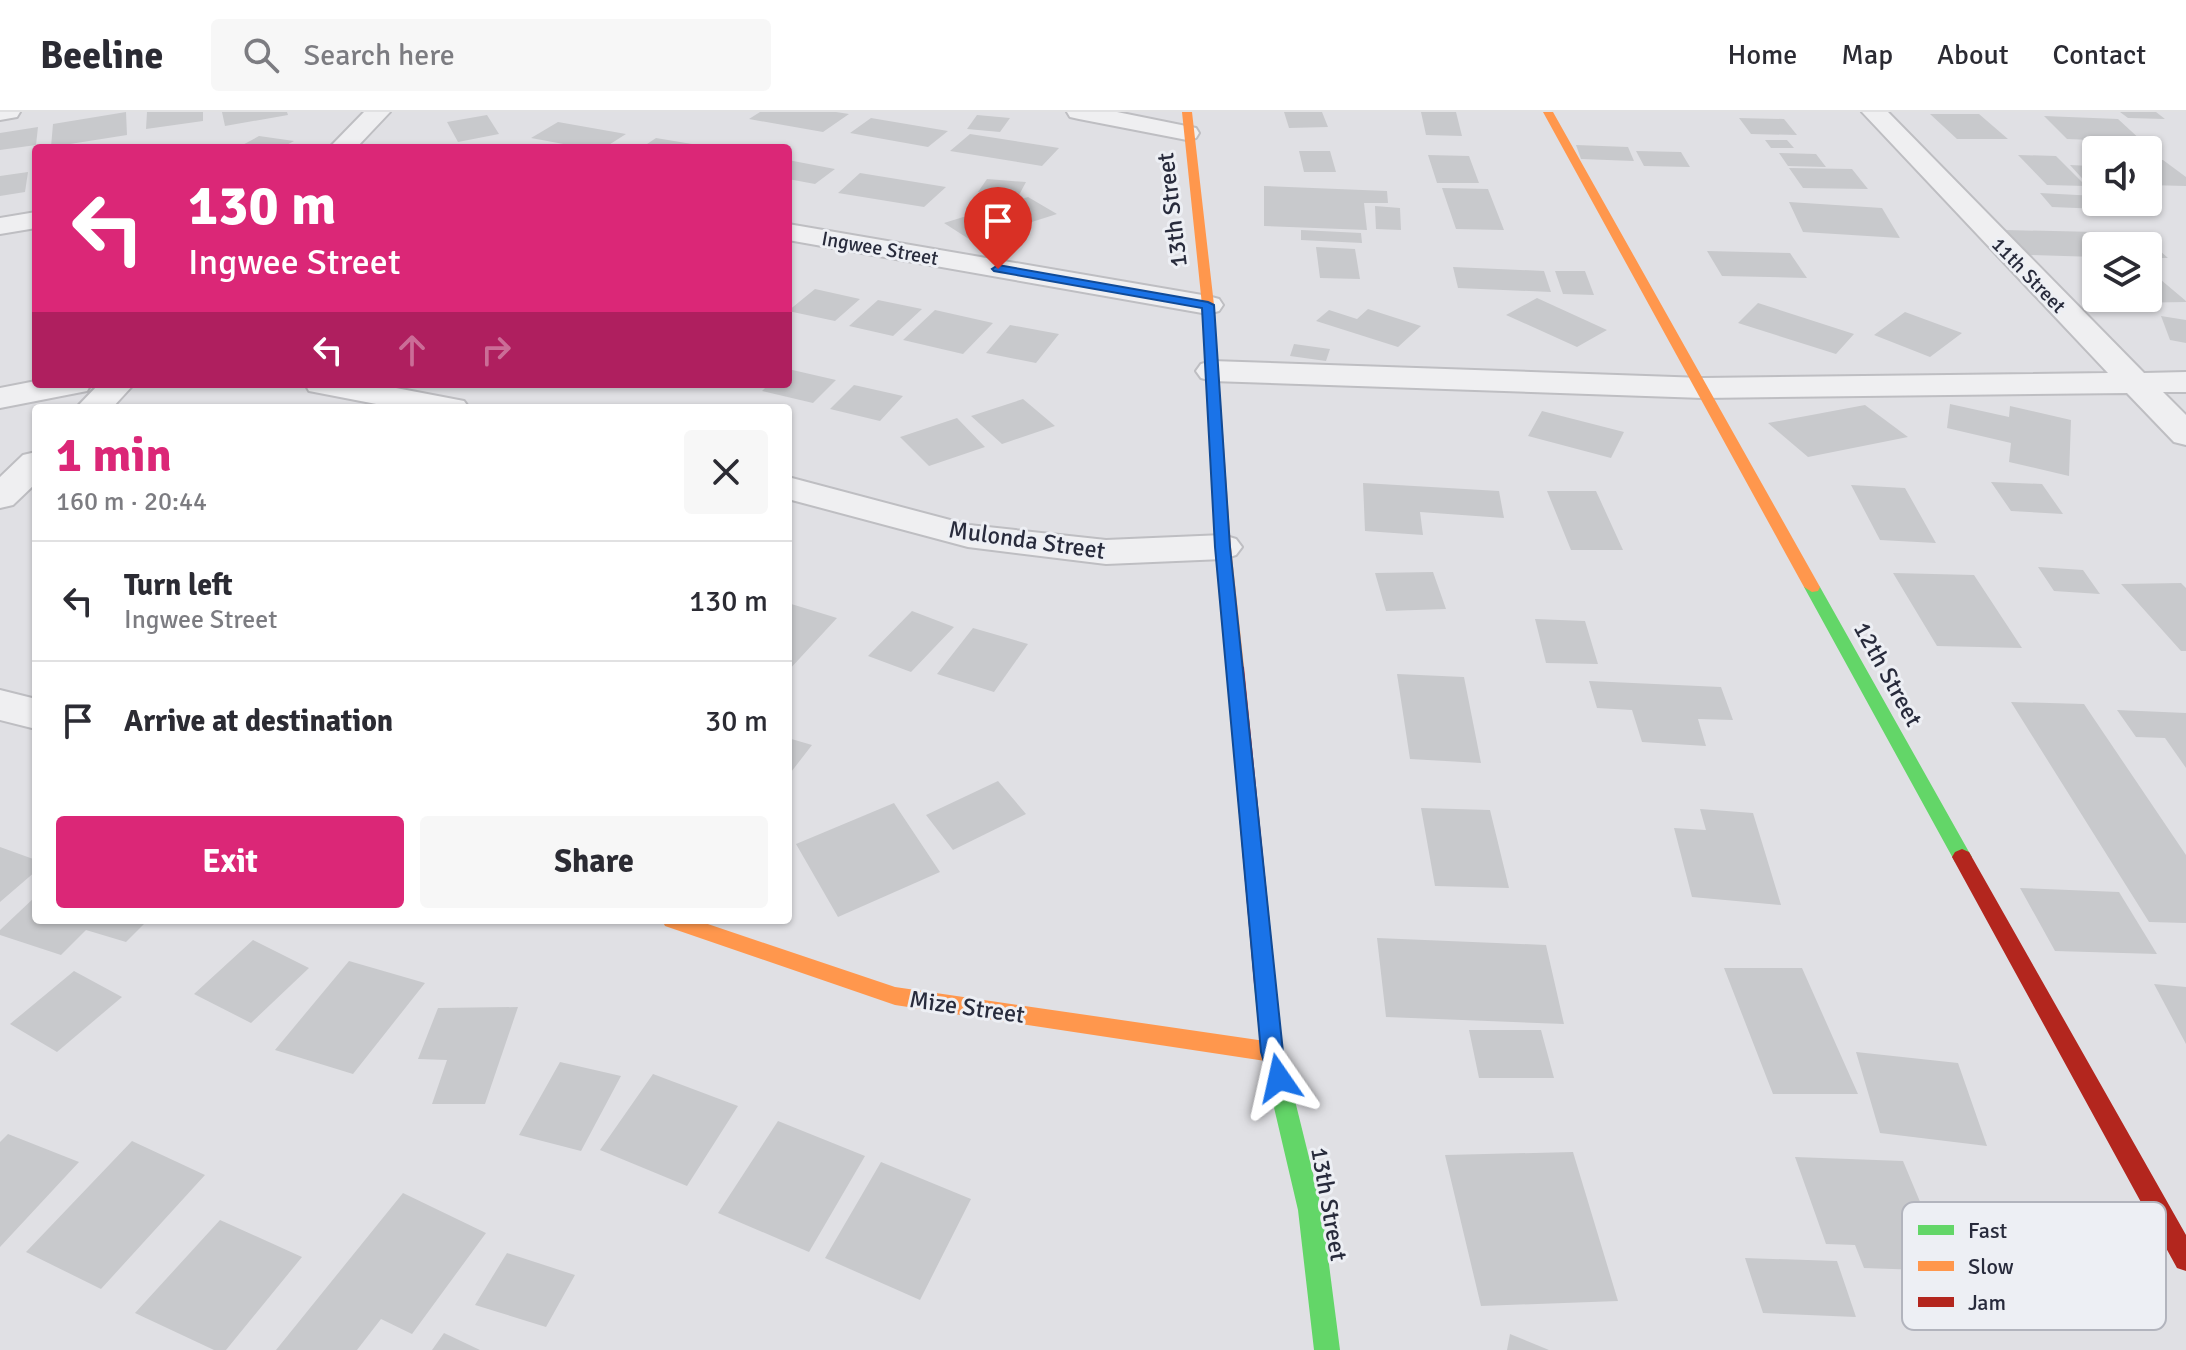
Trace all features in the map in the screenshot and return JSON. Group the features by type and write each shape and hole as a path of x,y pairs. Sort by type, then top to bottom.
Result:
{"street":[{"path":"0,113 8,112"},
{"path":"346,144 378,112"},
{"path":"1079,112 1187,123"},
{"name":"12th Street","path":"1548,112 2154,1202"},
{"name":"11th Street","path":"1874,112 2186,435"},
{"name":"13th Street","path":"1187,123 1208,305 1223,547 1272,1052 1310,1210 1327,1350"},
{"path":"0,226 32,221"},
{"name":"Ingwee Street","path":"792,233 1208,305"},
{"path":"1212,371 1703,388 2186,382"},
{"path":"0,398 54,388"},
{"path":"97,404 114,388"},
{"path":"343,388 430,404"},
{"path":"0,497 32,467"},
{"name":"Mulonda Street","path":"792,489 968,536 1106,552 1223,547"},
{"path":"0,705 32,713"},
{"name":"Mize Street","path":"684,924 895,996 1272,1052"},
{"name":"12th Street","path":"2166,1223 2186,1259"}],"building":[{"path":"126,112 127,135 51,144 53,124"},
{"path":"147,112 203,112 203,121 146,129"},
{"path":"222,112 287,112 288,115 225,126"},
{"path":"760,112 849,114 823,132 749,119"},
{"path":"1284,112 1322,112 1328,127 1289,128"},
{"path":"1421,112 1456,112 1462,136 1426,135"},
{"path":"2120,112 2156,112 2165,119 2128,118"},
{"path":"1930,114 1979,114 2008,139 1957,139"},
{"path":"487,115 499,134 458,142 447,122"},
{"path":"977,115 1010,118 1000,132 967,129"},
{"path":"2044,116 2118,119 2136,136 2082,136 2082,140 2067,139"},
{"path":"871,118 948,131 928,147 850,133"},
{"path":"1739,118 1784,119 1797,135 1751,134"},
{"path":"558,122 626,134 610,144 563,144 531,138"},
{"path":"38,127 36,144 32,146 0,150 0,133"},
{"path":"970,134 1059,148 1042,166 950,151"},
{"path":"259,136 294,141 288,144 244,144"},
{"path":"656,138 692,144 647,144"},
{"path":"1765,140 1787,140 1794,148 1771,148"},
{"path":"1576,145 1628,147 1634,161 1581,159"},
{"path":"1299,151 1330,151 1336,172 1304,172"},
{"path":"1636,151 1681,152 1690,167 1644,166"},
{"path":"1779,153 1816,154 1826,167 1788,166"},
{"path":"1428,155 1469,156 1479,183 1437,183"},
{"path":"2018,155 2056,156 2082,182 2082,186 2047,185"},
{"path":"2162,160 2186,177 2186,186 2162,185"},
{"path":"792,161 835,169 815,184 792,180"},
{"path":"2070,165 2082,166 2082,178"},
{"path":"1789,168 1852,169 1868,189 1803,188"},
{"path":"28,172 25,192 0,196 0,176"},
{"path":"860,173 946,187 924,207 838,193"},
{"path":"987,179 1026,182 1019,195 978,192"},
{"path":"1264,186 1387,191 1388,203 1364,203 1367,230 1264,226"},
{"path":"1442,188 1488,189 1504,230 1456,229"},
{"path":"2040,193 2082,195 2082,208 2052,207"},
{"path":"1028,197 1057,214 972,241 944,223"},
{"path":"1789,202 1882,208 1900,238 1803,232"},
{"path":"1375,206 1400,208 1401,230 1376,229"},
{"path":"1301,230 1361,233 1362,243 1301,240"},
{"path":"2005,230 2095,232 2082,232 2082,257 2028,255"},
{"path":"1316,247 1355,249 1360,279 1320,278"},
{"path":"1707,251 1790,253 1807,278 1722,276"},
{"path":"1453,267 1544,271 1551,292 1458,288"},
{"path":"1555,271 1585,271 1594,295 1563,294"},
{"path":"2162,281 2186,301 2162,302"},
{"path":"815,289 860,299 835,321 792,312 792,308"},
{"path":"1537,298 1607,330 1577,347 1506,315"},
{"path":"878,300 922,309 893,336 849,326"},
{"path":"1758,303 1854,334 1836,354 1738,323"},
{"path":"1368,309 1421,326 1398,347 1316,321 1329,310 1357,319"},
{"path":"935,310 993,323 963,354 903,340"},
{"path":"1905,312 1962,333 1930,357 1874,335"},
{"path":"2161,316 2186,320 2186,343 2170,340"},
{"path":"1010,325 1059,334 1036,363 986,353"},
{"path":"1294,344 1330,349 1326,361 1290,356"},
{"path":"792,370 836,380 813,403 762,391 765,388 792,388"},
{"path":"854,385 903,396 880,421 830,409"},
{"path":"1023,399 1055,426 1002,444 971,416"},
{"path":"1950,404 2009,417 2010,406 2071,420 2069,476 2009,462 2011,443 1947,428"},
{"path":"1865,405 1908,437 1808,457 1768,423"},
{"path":"1542,411 1624,432 1611,458 1528,436"},
{"path":"957,418 985,447 929,466 900,437"},
{"path":"1991,482 2042,484 2063,514 2011,511"},
{"path":"1363,483 1499,491 1504,518 1420,512 1423,535 1365,531"},
{"path":"1851,485 1905,488 1936,543 1880,540"},
{"path":"1547,491 1596,491 1623,550 1571,550"},
{"path":"2038,567 2083,570 2100,594 2054,591"},
{"path":"1433,572 1446,609 1386,611 1375,573"},
{"path":"1893,573 1974,575 2022,648 1937,646"},
{"path":"2181,583 2186,588 2186,651 2181,651 2121,584"},
{"path":"792,604 837,618 792,667"},
{"path":"912,611 954,627 911,672 868,656"},
{"path":"1535,619 1585,621 1598,664 1546,663"},
{"path":"973,628 1028,644 994,692 937,674"},
{"path":"1397,674 1464,677 1481,763 1410,759"},
{"path":"1589,681 1721,687 1733,720 1698,719 1706,746 1642,742 1632,710 1597,708"},
{"path":"2011,702 2084,704 2186,855 2186,923 2149,922"},
{"path":"2117,710 2186,713 2186,768 2165,738 2136,737"},
{"path":"792,739 812,745 792,771"},
{"path":"998,781 1026,814 953,850 926,815"},
{"path":"894,803 940,872 838,917 796,844"},
{"path":"1421,808 1490,810 1509,888 1435,886"},
{"path":"1700,809 1753,813 1781,905 1692,897 1674,828 1706,830"},
{"path":"0,847 32,859 32,874 0,902"},
{"path":"2020,888 2119,892 2157,954 2055,951"},
{"path":"32,900 32,924 144,924 126,942 86,930 61,955 0,935 0,930"},
{"path":"1377,938 1546,945 1564,1024 1386,1017"},
{"path":"253,940 309,968 251,1023 194,994"},
{"path":"349,961 425,983 353,1074 275,1050"},
{"path":"1724,968 1802,968 1858,1094 1773,1094"},
{"path":"74,971 122,997 57,1052 10,1024"},
{"path":"2154,984 2186,987 2186,1044"},
{"path":"518,1007 485,1104 432,1104 447,1060 418,1059 438,1008"},
{"path":"1469,1030 1541,1030 1554,1078 1479,1078"},
{"path":"1856,1052 1958,1063 1987,1146 1880,1133"},
{"path":"560,1062 621,1076 581,1151 519,1135"},
{"path":"653,1074 738,1106 687,1186 600,1150"},
{"path":"778,1121 865,1156 809,1252 718,1213"},
{"path":"8,1134 79,1162 0,1247 0,1142"},
{"path":"132,1141 205,1175 101,1289 26,1252"},
{"path":"1573,1152 1618,1301 1481,1306 1445,1155"},
{"path":"1795,1157 1903,1161 1920,1202 1902,1202 1902,1269 1864,1268 1855,1245 1826,1244"},
{"path":"881,1162 971,1199 920,1300 825,1258"},
{"path":"403,1193 486,1233 412,1334 381,1319 357,1350 276,1350"},
{"path":"220,1220 302,1257 226,1350 214,1350 135,1313"},
{"path":"507,1253 575,1275 546,1327 475,1305"},
{"path":"1745,1258 1837,1261 1856,1317 1763,1313"},
{"path":"444,1333 480,1350 432,1350"},
{"path":"1510,1334 1549,1350 1507,1350"}],"traffic: fast":[{"path":"1812,587 1962,857"},
{"path":"1265,984 1272,1052 1310,1210 1327,1350"}],"traffic: slow":[{"path":"1187,112 1208,305 1223,547 1235,667"},
{"path":"1548,112 1812,587"},
{"path":"684,924 895,996 1272,1052"}],"traffic: jam":[{"path":"1235,667 1265,984"},
{"path":"1962,857 2154,1202"},
{"path":"2166,1223 2186,1259"}],"route":[{"path":"998,269 1208,305 1223,547 1272,1052 1279,1078"}]}
